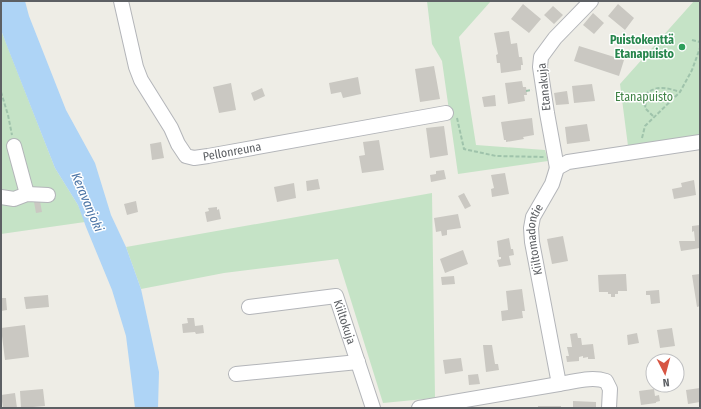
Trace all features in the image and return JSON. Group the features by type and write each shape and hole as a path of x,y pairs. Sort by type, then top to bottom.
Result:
{"street":[{"name":"Pellonreuna","path":"121,1 136,66 141,80 171,128 178,144 186,156 194,158 208,156 446,113"},
{"name":"Etanakuja","path":"556,162 540,67 541,57 556,38 591,1"},
{"path":"556,162 568,162 700,142"},
{"path":"14,146 27,194"},
{"name":"Kiiltomadontie","path":"556,162 552,184 533,217 531,228 532,242 559,384"},
{"path":"1,197 14,199 27,194 48,195"},
{"name":"Kiiltokuja","path":"249,307 336,296 373,408"},
{"path":"236,374 358,362"},
{"path":"419,408 589,379 600,379 606,382 610,389 609,408"}],"path":[{"path":"692,40 700,42"},
{"path":"639,151 645,126 653,116 680,92 692,70 700,48"},
{"path":"653,116 645,108 647,93 652,89 664,87 680,92"},
{"path":"1,92 8,115 14,146"},
{"path":"446,113 452,113 456,116 464,149 496,156 556,162"}],"green space":[{"path":"427,1 491,1 459,37 476,145 545,150 548,161 458,174 442,61 432,44"},
{"name":"Etanapuisto","path":"694,1 700,1 700,136 628,146 620,84"},
{"path":"1,30 55,168 78,205 85,222 1,234"},
{"path":"432,193 435,398 383,403 338,259 224,273 141,289 126,247"}],"water":[{"name":"Keravanjoki","path":"1,1 25,1 29,16 66,110 95,163 111,215 126,247 141,289 159,372 158,408 135,408 126,336 112,290 78,205 55,168 7,46 1,30"}],"building":[{"path":"523,4 541,19 529,33 511,19"},
{"path":"618,4 634,18 625,30 608,16"},
{"path":"553,6 563,15 554,24 544,15"},
{"path":"593,13 604,23 594,34 583,25"},
{"path":"509,31 511,44 517,43 519,57 522,57 523,65 521,65 521,70 501,73 500,63 497,63 496,55 498,54 494,33"},
{"path":"579,46 624,60 619,76 574,61"},
{"path":"434,66 440,99 420,102 415,69"},
{"path":"358,77 361,94 343,98 341,92 331,94 329,83"},
{"path":"522,81 523,87 526,87 527,95 524,95 525,101 508,104 505,83"},
{"path":"231,83 236,110 219,113 213,87"},
{"path":"592,84 595,101 574,103 572,86"},
{"path":"262,88 265,96 254,101 251,93"},
{"path":"567,91 569,104 556,105 554,93"},
{"path":"495,95 496,106 484,107 482,97"},
{"path":"532,118 534,135 523,137 524,139 506,142 506,140 504,140 501,122"},
{"path":"587,124 590,141 567,144 565,127"},
{"path":"444,126 448,155 430,158 426,128"},
{"path":"379,140 384,170 362,173 359,156 365,155 363,142"},
{"path":"161,142 164,158 152,160 150,144"},
{"path":"444,170 446,179 431,182 430,175 436,174 436,171"},
{"path":"505,173 509,194 492,197 491,189 494,188 491,175"},
{"path":"318,179 320,189 307,191 306,181"},
{"path":"694,180 696,195 674,199 672,189 682,187 681,183"},
{"path":"294,183 296,198 277,202 274,187"},
{"path":"464,193 471,206 465,209 458,196"},
{"path":"40,201 42,212 36,213 34,202"},
{"path":"136,201 138,212 127,215 124,204"},
{"path":"217,207 217,210 219,209 221,219 207,222 205,212 209,211 208,208"},
{"path":"458,214 461,228 447,230 447,235 442,236 441,231 436,232 434,218"},
{"path":"700,225 700,248 681,251 679,241 695,241 692,226"},
{"path":"563,236 568,261 552,264 547,239"},
{"path":"509,238 514,255 509,256 511,265 499,267 497,260 501,259 501,257 499,257 497,241"},
{"path":"463,250 468,264 445,273 440,259"},
{"path":"626,274 627,291 618,291 618,294 615,294 615,297 611,297 611,294 608,294 608,292 599,292 598,275"},
{"path":"700,274 700,306 697,307 692,275"},
{"path":"454,276 455,284 442,285 441,277"},
{"path":"522,289 525,311 522,311 523,318 502,321 501,311 508,310 506,291"},
{"path":"659,290 660,303 651,304 650,295 646,295 646,291"},
{"path":"48,295 49,307 26,309 24,297"},
{"path":"1,298 6,298 7,310 1,311"},
{"path":"187,318 194,318 195,326 203,325 204,333 183,333 182,324 188,323"},
{"path":"25,325 29,357 5,360 1,328"},
{"path":"672,328 675,346 660,348 657,330"},
{"path":"577,333 578,338 581,338 582,345 593,344 595,359 588,359 588,357 583,358 583,356 579,357 579,361 567,362 566,356 569,356 567,347 572,347 570,334"},
{"path":"637,333 639,343 628,345 627,335"},
{"path":"483,345 492,345 495,364 498,364 499,370 486,372"},
{"path":"461,358 463,371 445,374 443,360"},
{"path":"478,374 480,384 469,385 468,375"},
{"path":"700,388 700,402 688,404 686,390"},
{"path":"43,389 45,406 21,408 20,391"},
{"path":"645,390 645,393 655,393 655,396 659,395 660,401 641,405 639,391"},
{"path":"15,393 17,408 3,408 1,395"},
{"path":"573,401 596,402 596,408 573,408"},
{"path":"538,406 561,406 561,408 538,408"}],"place":[{"name":"Puistokenttä Etanapuisto","path":"682,47"}]}
